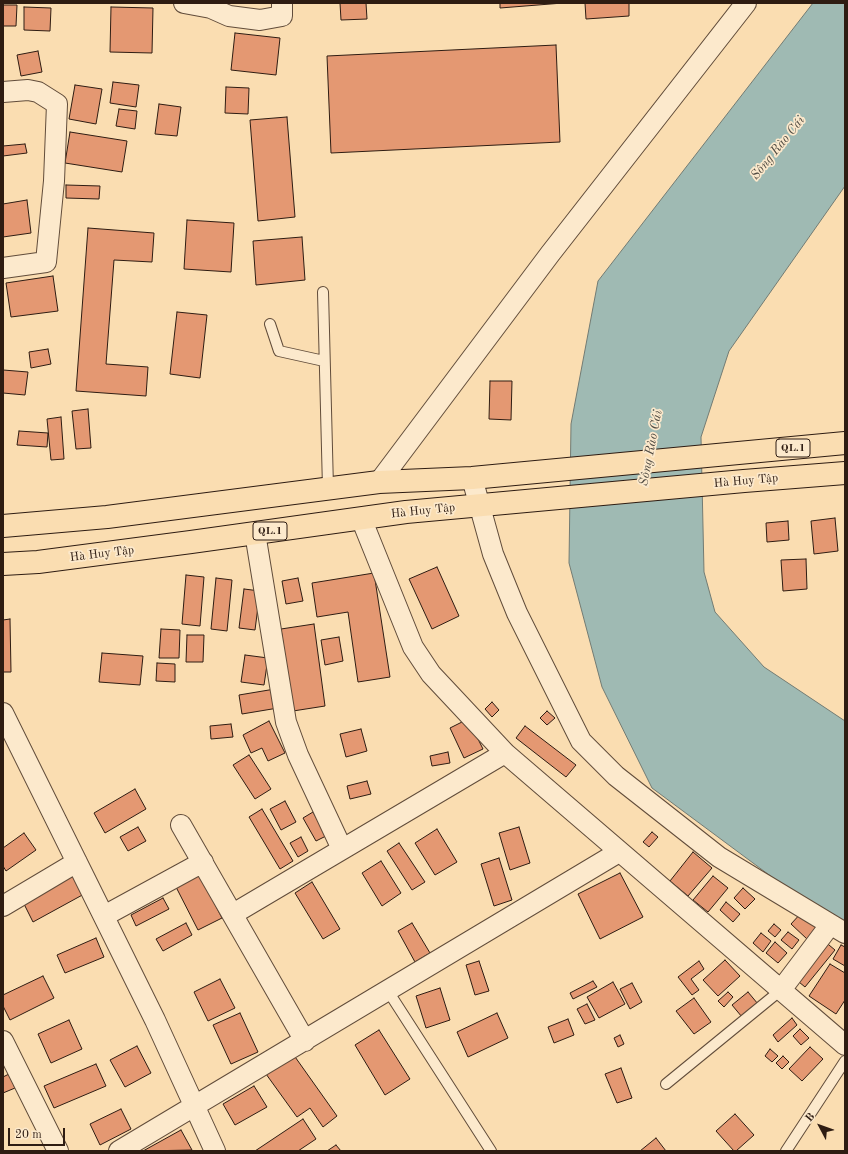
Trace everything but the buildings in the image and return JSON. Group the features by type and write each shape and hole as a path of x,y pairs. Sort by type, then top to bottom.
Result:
{"main road":[{"name":"QL.1","path":"3,526 107,517 379,482 472,478 845,443"},
{"name":"Hà Huy Tập","path":"3,564 46,561 361,518 538,500 845,473"}],"street":[{"path":"184,3 211,8 229,16 260,20 282,16 282,3"},
{"path":"379,482 550,254 746,3"},
{"path":"3,92 28,90 38,92 57,104 54,180 46,262 3,268"},
{"path":"472,478 492,554 517,613 581,740 627,785 720,857 838,929 781,990"},
{"path":"361,518 413,647 431,674 505,752 619,852 845,1045"},
{"path":"255,533 286,722 298,755 342,849"},
{"path":"3,712 155,1020 215,1151"},
{"path":"233,914 505,752"},
{"path":"181,825 305,1041"},
{"path":"119,1151 619,852"},
{"path":"3,906 77,862"},
{"path":"104,916 203,862"},
{"path":"3,1041 58,1151"}],"lane":[{"path":"323,292 328,488"},
{"path":"270,324 279,351 324,360"},
{"path":"666,1084 781,990"},
{"path":"388,991 491,1151"},
{"path":"786,1151 845,1061"}],"water":[{"name":"Sông Rào Cái","path":"813,3 845,3 845,186 729,351 701,437 704,572 715,612 764,667 845,721 845,924 815,909 652,788 602,687 569,563 571,424 598,281"}]}
